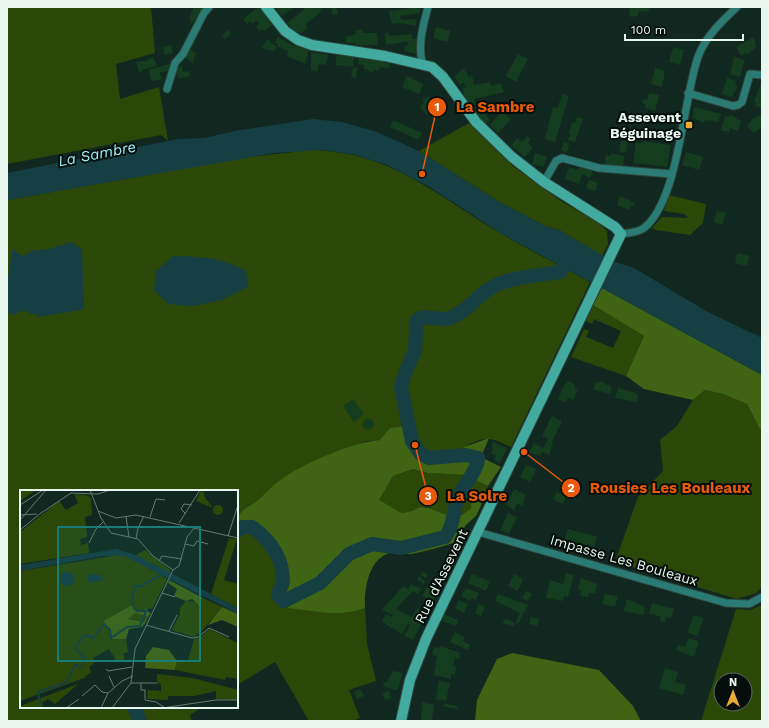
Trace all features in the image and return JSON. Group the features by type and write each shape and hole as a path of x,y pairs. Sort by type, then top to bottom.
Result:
{"street":[{"path":"167,89 175,63 183,54 204,13 209,7"},
{"path":"266,7 285,31 298,40 312,46 385,56 422,63 439,72 476,122 512,157 544,182 615,227 621,234 632,233 643,229 657,213 671,174 688,93 698,56 706,42 737,7"},
{"path":"422,63 419,50 420,38 428,7"},
{"path":"688,93 732,106 738,105 742,102 750,74 762,75"},
{"path":"544,182 556,161 562,158 599,168 671,174"},
{"name":"Rue d'Assevent","path":"401,721 404,699 416,662 610,253 621,234"},
{"name":"Impasse Les Bouleaux","path":"478,532 726,604 749,604 762,597"}],"green space":[{"path":"7,7 151,7 155,53 116,64 120,99 159,87 168,141 161,135 7,164"},
{"path":"469,123 514,167 561,201 597,222 607,231 608,244 602,256 559,230 545,226 501,203 419,151"},
{"path":"312,150 340,153 366,159 390,167 413,178 478,220 590,282 511,447 495,440 484,439 470,444 438,464 425,458 417,450 406,427 380,440 367,441 306,465 280,480 258,500 241,512 238,518 238,490 20,490 20,708 200,708 190,715 192,721 7,721 7,200 241,158"},
{"path":"669,195 706,204 703,223 690,235 656,230 652,228 662,217 688,218 685,214 664,211"},
{"path":"602,288 762,375 762,429 760,429 747,404 723,394 705,390 693,400 644,389 626,376 644,336 593,305"},
{"path":"593,305 644,336 626,376 571,357 584,329 589,331 586,337 613,348 621,331 594,319 592,324 586,321"},
{"path":"705,390 723,394 747,404 760,428 762,429 762,587 756,593 737,599 615,562 638,497 663,471 660,440 677,426 693,400"},
{"path":"406,426 411,440 417,450 425,458 438,464 464,447 489,438 481,457 501,467 488,486 465,475 428,473 413,469 393,476 379,500 402,513 412,511 420,507 429,508 444,514 462,515 471,508 470,497 474,490 482,491 484,499 476,516 466,525 454,543 412,554 393,552 378,560 373,566 367,583 365,608 346,613 327,613 288,608 284,605 286,592 285,572 278,553 266,536 259,530 251,526 242,526 238,523 239,514 257,501 280,480 301,467 342,449 380,440 390,428"},
{"path":"413,469 428,473 465,475 488,486 484,499 482,491 470,497 471,508 462,515 444,514 429,508 420,507 412,511 402,513 378,500 393,476"},
{"path":"238,523 242,526 251,526 259,530 272,544 281,562 287,582 284,605 324,613 345,613 365,608 367,644 376,681 349,690 360,718 351,721 309,721 275,662 238,684"},
{"path":"762,605 762,721 701,721 713,683 713,712 753,712 753,672 716,672 736,609 750,610"},
{"path":"512,653 599,670 633,706 641,721 475,721 477,700 497,659"}],"water":[{"path":"313,119 342,122 377,132 419,151 501,203 545,226 559,230 612,261 634,268 706,311 762,338 762,375 502,234 428,186 387,165 356,155 324,150 274,153 7,200 7,173 178,139 205,138 234,131"},
{"path":"71,242 82,249 84,307 81,310 38,317 36,314 30,314 26,310 12,315 7,311 8,278 12,250 16,250 16,252 23,256 32,251 49,249"},
{"path":"173,256 210,258 227,262 245,270 248,281 247,287 222,300 192,306 168,304 154,290 156,271"}],"building":[{"path":"194,7 203,7 192,24 189,18"},
{"path":"259,7 272,25 264,31 262,29 259,31 256,26 259,24 256,20 252,24 250,21 247,24 243,19"},
{"path":"275,7 295,7 282,16"},
{"path":"307,7 324,7 320,10 321,12 305,25 308,28 301,33 294,32 287,23"},
{"path":"331,7 336,7 338,14 333,15"},
{"path":"419,7 420,13 400,16 401,20 416,19 416,26 401,23 392,24 389,11"},
{"path":"629,7 649,7 649,11 638,12 638,16 630,17"},
{"path":"436,27 451,31 447,42 433,38"},
{"path":"228,30 231,34 225,39 222,35"},
{"path":"355,30 363,30 363,33 377,33 378,45 356,45 356,43 346,43 346,37 356,34"},
{"path":"385,33 388,33 389,36 412,34 412,39 417,39 417,54 404,51 405,46 407,47 409,41 386,45"},
{"path":"278,37 292,45 309,50 305,64 287,56 288,51 277,46 278,44 275,42"},
{"path":"754,37 756,47 747,55 746,53 741,55 736,47"},
{"path":"267,39 277,47 274,51 262,48"},
{"path":"171,45 173,53 165,55 163,47"},
{"path":"673,47 684,50 680,65 669,62"},
{"path":"190,49 196,53 193,63 184,56"},
{"path":"311,52 328,55 326,65 319,64 318,71 316,72 311,70"},
{"path":"518,54 528,59 516,82 506,76"},
{"path":"337,55 354,57 353,67 335,65"},
{"path":"153,57 157,66 142,70 142,72 139,73 136,62 146,61"},
{"path":"359,57 390,62 389,68 380,67 379,70 374,70 374,72 367,71 368,69 364,69 364,65 358,64"},
{"path":"734,57 745,60 740,77 730,74"},
{"path":"169,64 171,70 160,73 162,79 152,81 148,70"},
{"path":"182,66 183,72 189,71 190,76 178,79 175,69"},
{"path":"353,68 357,68 356,78 351,77"},
{"path":"464,68 469,77 472,75 474,85 490,82 491,86 501,83 504,92 474,99 475,105 469,107 462,88 466,87 463,82 460,85 454,76"},
{"path":"655,68 665,71 662,87 651,84"},
{"path":"407,76 423,84 419,94 402,87"},
{"path":"727,78 736,81 735,85 738,86 732,97 722,94"},
{"path":"762,82 762,108 755,106 756,102 754,101"},
{"path":"649,93 659,95 655,111 645,108 646,104 642,103 643,99 647,100"},
{"path":"563,94 569,96 555,142 545,139 553,107 557,108"},
{"path":"429,96 436,109 426,114 420,106 424,103 422,100"},
{"path":"694,107 721,114 718,122 705,120 704,123 692,118"},
{"path":"482,110 490,120 485,125 476,115"},
{"path":"502,111 511,119 498,133 490,125"},
{"path":"730,115 741,121 738,131 730,128 729,132 721,130 725,116 729,117"},
{"path":"760,115 762,117 762,127 754,133 747,126 752,119"},
{"path":"577,117 583,119 575,142 568,140 570,134 568,134 572,123 575,123"},
{"path":"393,120 422,133 418,140 390,127"},
{"path":"527,136 531,139 528,143 533,147 526,156 524,156 511,146 517,138 522,142"},
{"path":"621,141 628,142 626,153 619,151"},
{"path":"642,141 671,145 667,167 633,163 636,142 642,143"},
{"path":"564,142 569,144 567,153 561,150"},
{"path":"686,152 703,157 699,170 682,165"},
{"path":"535,153 547,157 543,167 532,164"},
{"path":"611,153 624,156 623,168 604,165 606,155 611,156"},
{"path":"580,166 593,170 590,178 582,174 579,184 565,179 569,167 578,170"},
{"path":"589,180 598,183 595,191 586,188"},
{"path":"620,196 635,203 634,206 631,205 629,210 617,205"},
{"path":"717,211 726,213 722,225 714,222"},
{"path":"737,253 749,256 747,266 735,263"},
{"path":"568,381 575,384 575,389 578,390 573,400 568,398 566,403 558,399"},
{"path":"600,381 612,387 610,394 593,389 596,382 600,383"},
{"path":"618,388 639,395 637,402 615,398"},
{"path":"353,399 364,414 354,422 343,406"},
{"path":"552,416 562,421 552,441 549,455 542,452 540,456 529,452 534,443 543,448 548,439 542,436"},
{"path":"366,419 370,419 372,420 372,428 366,429 363,426 363,422"},
{"path":"493,442 507,448 500,463 494,460 496,456 491,453"},
{"path":"526,465 536,469 530,482 520,477"},
{"path":"514,489 526,495 522,506 517,503 514,510 506,505"},
{"path":"557,492 566,496 563,504 553,499"},
{"path":"508,513 517,517 509,534 500,530"},
{"path":"568,529 597,537 594,547 565,539"},
{"path":"423,572 428,575 426,578 421,575 420,578 425,581 424,584 417,579"},
{"path":"566,573 574,575 568,597 564,596 563,601 546,598 550,580 563,584"},
{"path":"472,574 490,582 486,591 468,583"},
{"path":"514,574 523,579 518,591 508,586"},
{"path":"581,578 597,584 595,594 589,593 588,597 580,595 581,590 578,590"},
{"path":"411,584 421,589 418,594 413,591 396,609 412,617 417,608 427,613 413,640 404,636 410,625 408,624 402,634 382,622 386,614 392,617 393,615 382,610 403,586 408,589"},
{"path":"428,585 439,590 433,601 422,596"},
{"path":"466,588 479,593 476,600 472,598 470,601 461,596"},
{"path":"526,591 532,594 528,601 522,598"},
{"path":"498,594 528,605 518,624 516,622 520,613 495,601"},
{"path":"605,594 618,596 615,607 602,604"},
{"path":"627,599 645,607 643,615 624,611"},
{"path":"459,600 468,604 464,613 455,608"},
{"path":"652,603 674,609 671,618 666,617 665,622 660,621 661,617 649,613"},
{"path":"479,604 485,607 481,616 475,613"},
{"path":"444,614 458,620 456,626 442,621"},
{"path":"694,615 704,618 697,636 687,632"},
{"path":"531,617 539,619 537,626 529,624"},
{"path":"506,619 515,623 514,626 502,623"},
{"path":"455,632 465,637 463,641 470,645 468,650 450,642"},
{"path":"689,638 699,642 694,657 676,650 678,645 685,647"},
{"path":"441,646 460,653 459,659 455,658 453,666 456,666 455,675 451,674 451,679 434,675 437,656 432,655 434,647 439,648"},
{"path":"665,668 678,672 675,682 686,685 683,695 659,688"},
{"path":"393,671 403,673 398,689 396,690 382,686 385,682 387,682"},
{"path":"439,680 450,683 446,701 436,699"},
{"path":"360,689 364,696 357,699 354,692"},
{"path":"389,691 391,698 385,700 382,693"},
{"path":"422,702 434,705 432,721 421,721"},
{"path":"445,704 458,706 457,709 442,706"}],"waterway":[{"path":"238,530 243,527 252,527 270,544 274,550 281,565 283,583 278,595 284,601 320,583 349,554 372,544 401,548 445,537 450,528 459,496 476,467 478,458 466,455 429,458 421,454 412,441 401,387 415,350 417,320 425,317 442,319 450,318 462,312 488,289 509,280 560,272 570,256"},
{"path":"134,708 140,721"}],"place":[{"name":"Assevent Béguinage","path":"689,125"},
{"name":"La Sambre","path":"422,174"},
{"name":"La Solre","path":"415,445"},
{"name":"Rousies Les Bouleaux","path":"524,452"}]}
